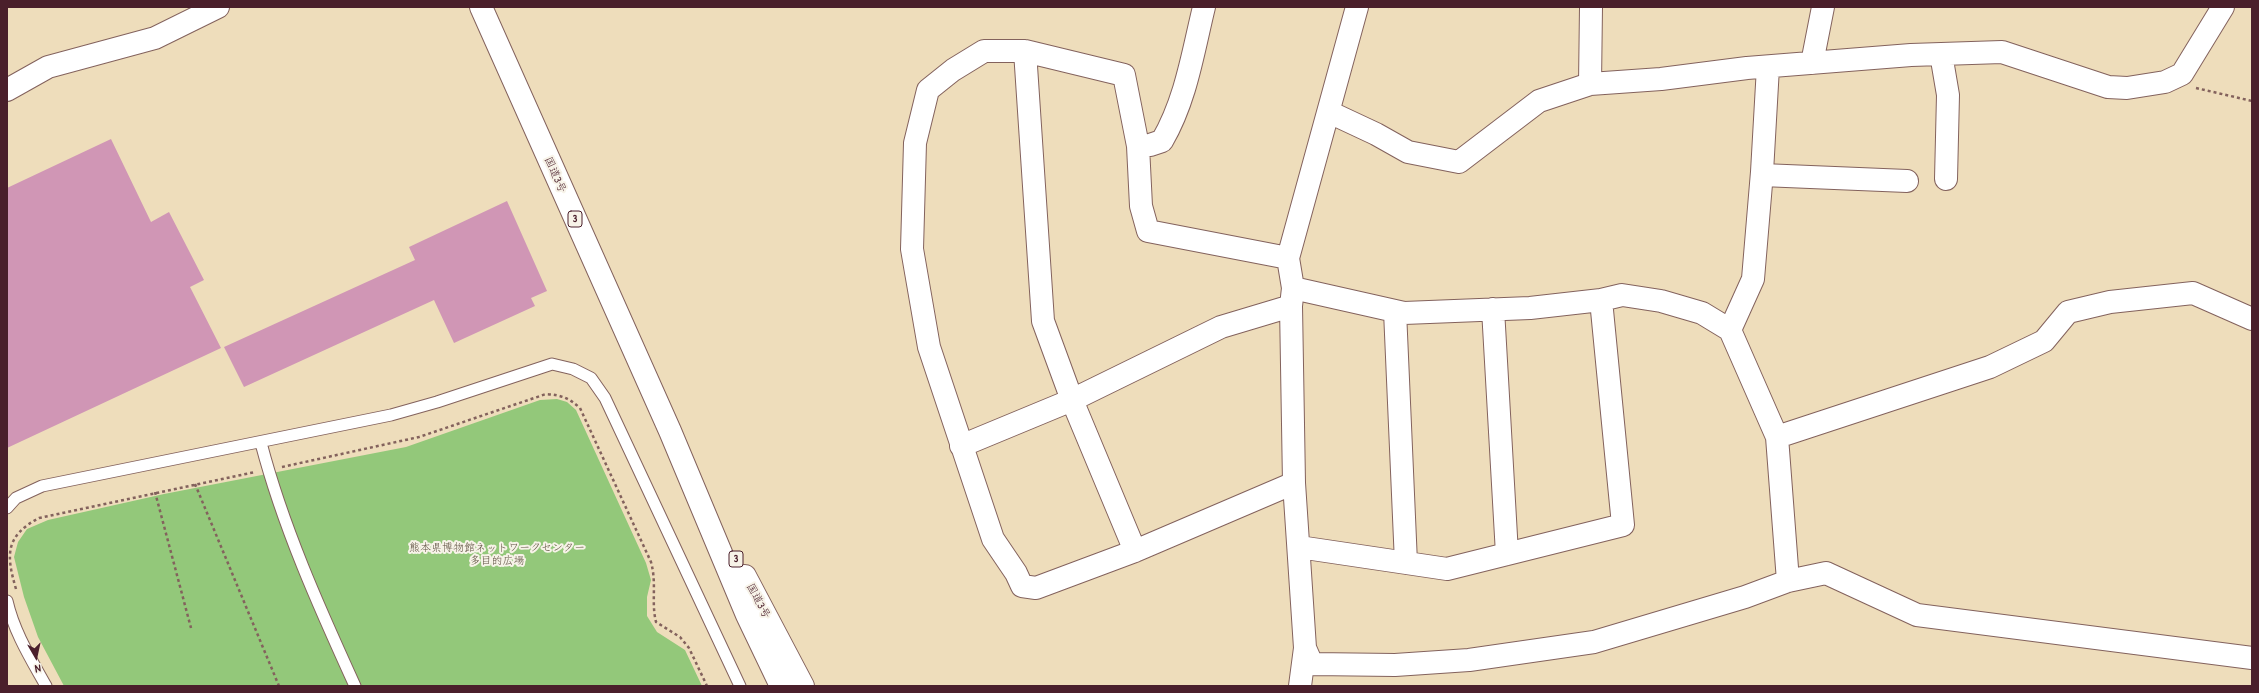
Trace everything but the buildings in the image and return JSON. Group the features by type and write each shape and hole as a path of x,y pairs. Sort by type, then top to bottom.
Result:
{"main road":[{"path":"7,90 48,67 154,38 218,7"},
{"name":"国道3号","path":"481,7 670,431 747,615 780,686"},
{"path":"1138,146 1150,145 1162,141 1175,119 1190,66 1204,7"},
{"path":"1300,686 1305,648 1294,483 1292,297 1288,258 1357,7"},
{"path":"1590,84 1591,7"},
{"path":"1812,63 1823,7"},
{"path":"1329,112 1376,134 1408,152 1459,162 1539,101 1590,84 1661,79 1768,66 1941,54 2002,52 2108,87 2127,88 2165,82 2182,74 2224,7"},
{"path":"1288,258 1148,231 1141,206 1138,146 1124,75 1025,51 984,51 953,70 928,90 915,143 912,249 929,347 961,446 994,539 1016,573 1022,586 1036,588 1135,550 1294,483"},
{"path":"1025,51 1043,321 1072,400 1135,550"},
{"path":"1941,54 1948,95 1946,179"},
{"path":"1730,330 1753,279 1762,175 1768,66"},
{"path":"1762,175 1907,181"},
{"path":"1777,437 1990,367 2044,341 2068,312 2110,302 2193,293 2252,319"},
{"path":"961,446 1072,400 1221,327 1292,297 1395,311 1404,314 1530,308 1601,300 1622,295 1661,301 1702,313 1730,330 1777,437 1788,581"},
{"path":"1299,547 1447,569 1623,525 1601,300"},
{"path":"1493,310 1507,554"},
{"path":"1395,311 1406,563"},
{"name":"国道3号","path":"670,431 803,686"},
{"path":"1305,648 1312,664 1395,665 1469,660 1594,642 1744,597 1788,581 1826,573 1917,615 2252,658"}],"lane":[{"path":"7,508 16,498 42,486 261,443 391,415 437,402 552,364 573,369 591,378 605,398 740,686"},
{"path":"261,443 268,469 308,582 355,686"},
{"path":"7,601 11,618 29,656 46,686"}],"path":[{"path":"2195,88 2252,101"},
{"path":"16,590 9,552 13,538 24,526 39,518 155,492 420,437 546,394 560,395 571,400 580,408 651,562 655,578 653,611 656,622 680,637 689,648 707,686"},
{"path":"195,484 279,686"},
{"path":"155,492 191,628"}],"green space":[{"name":"熊本県博物館ネットワークセンター 多目的広場","path":"557,399 567,402 576,410 646,563 651,580 647,597 647,616 657,632 685,650 702,686 64,686 38,637 24,597 14,557 18,542 27,529 48,520 164,494 406,447 540,400"}]}
